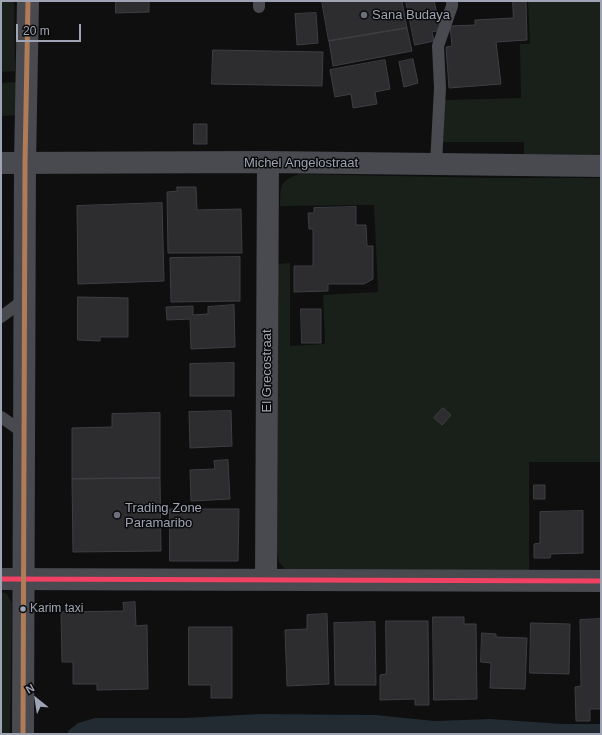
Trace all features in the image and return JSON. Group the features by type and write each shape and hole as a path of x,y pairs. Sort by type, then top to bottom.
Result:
{"street":[{"path":"23,734 28,1"},
{"name":"Michel Angelostraat","path":"1,163 268,162 601,166"},
{"name":"El Grecostraat","path":"266,580 268,162"},
{"path":"1,579 601,580"}],"lane":[{"path":"436,164 440,88 438,46 452,6 452,1"},
{"path":"1,317 25,299"},
{"path":"1,417 24,433"}],"shaded area":[{"path":"1,1 14,1 15,71 1,72"},
{"path":"528,1 601,1 601,159 524,158 524,142 443,142 445,100 521,98 520,44 530,44"},
{"path":"17,82 18,115 1,116 1,83"},
{"path":"299,174 491,178 601,178 601,462 529,462 529,573 287,571 279,562 277,550 278,264 290,263 290,346 325,344 323,295 378,292 374,205 280,206 280,194 284,182"},
{"path":"1,592 6,593 12,603 10,734 1,734"},
{"path":"260,714 375,715 435,721 490,719 562,724 601,724 601,734 68,734 68,731 78,723 95,718 185,718"}],"building":[{"path":"116,1 149,1 149,12 116,13"},
{"name":"Sana Budaya","path":"322,1 402,1 407,28 329,41"},
{"path":"406,1 434,1 441,30 432,32 434,41 415,45"},
{"path":"513,1 526,1 527,40 496,42 501,84 449,88 446,47 452,46 450,26 475,25 475,20 513,18"},
{"path":"316,13 318,43 297,45 295,14"},
{"path":"407,28 412,51 333,66 329,41"},
{"path":"213,50 323,52 322,86 212,84"},
{"path":"413,59 418,83 404,87 399,62"},
{"path":"385,60 390,89 375,92 377,104 353,108 351,94 335,97 330,70"},
{"path":"194,124 207,124 207,144 194,144"},
{"path":"177,187 196,187 197,210 241,209 242,253 168,253 167,192 177,191"},
{"path":"162,203 164,281 78,284 77,206"},
{"path":"356,207 356,225 366,225 367,246 373,246 373,279 364,284 328,284 328,291 294,292 294,266 313,266 313,229 309,229 308,213 314,213 314,208"},
{"path":"240,257 240,301 171,302 170,258"},
{"path":"78,297 128,298 128,337 100,337 100,341 78,340"},
{"path":"234,305 235,347 191,349 190,319 167,320 166,307 193,306 193,315 208,314 208,307"},
{"path":"301,309 321,309 321,343 302,343"},
{"path":"234,363 234,396 190,396 190,364"},
{"path":"443,408 451,415 442,425 434,418"},
{"path":"231,411 232,446 190,448 189,412"},
{"path":"160,413 160,478 72,479 72,428 112,427 112,414"},
{"path":"228,460 230,499 191,501 190,470 215,469 214,461"},
{"name":"Trading Zone Paramaribo","path":"160,478 161,551 73,552 72,479"},
{"path":"534,485 545,485 545,499 534,499"},
{"path":"170,509 239,509 238,561 170,561"},
{"path":"583,511 583,553 551,554 550,558 534,558 534,544 540,543 540,512"},
{"path":"135,602 136,626 147,625 148,689 97,690 97,684 73,684 73,662 62,662 61,612 124,611 123,603"},
{"path":"327,614 329,684 287,686 285,630 307,629 307,615"},
{"path":"433,617 464,617 464,624 476,624 477,699 434,700"},
{"path":"601,619 601,709 590,709 590,721 576,721 575,687 581,686 580,620"},
{"path":"386,621 428,621 429,705 415,705 415,699 380,700 380,675 386,674"},
{"path":"375,622 376,685 335,685 334,623"},
{"path":"531,623 570,624 569,674 530,673"},
{"path":"189,627 232,627 232,698 211,698 211,685 189,685"},
{"path":"482,633 496,634 496,637 527,638 525,689 490,688 491,663 481,662"}],"transit line":[{"path":"23,734 25,163 28,1"},
{"path":"1,579 601,581"}],"place":[{"name":"Sana Budaya","path":"364,15"},
{"name":"Trading Zone Paramaribo","path":"117,515"},
{"name":"Karim taxi","path":"23,609"}]}
